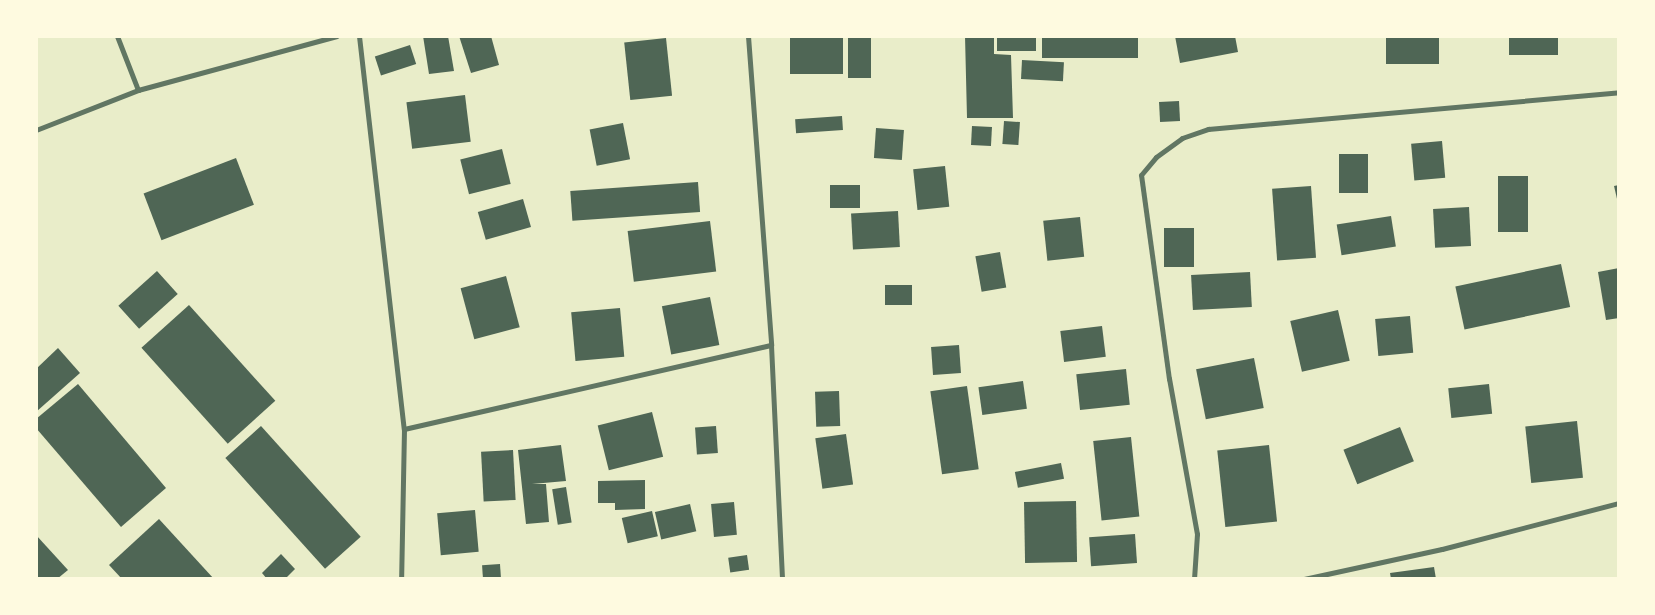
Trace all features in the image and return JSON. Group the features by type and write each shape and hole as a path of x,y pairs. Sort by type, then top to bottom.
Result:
{"street":[{"path":"117,36 138,90"},
{"path":"36,130 138,90 337,36"},
{"path":"359,36 404,429 401,579"},
{"path":"748,36 770,345 782,579"},
{"path":"1194,579 1197,534 1169,379 1141,175 1156,157 1182,138 1208,129 1619,92"},
{"path":"404,429 770,345"},
{"path":"1304,579 1442,549 1619,504"}],"building":[{"path":"423,36 448,36 454,71 429,74"},
{"path":"459,36 491,36 499,65 471,73"},
{"path":"790,36 843,36 843,74 790,74"},
{"path":"848,36 871,36 871,78 848,78"},
{"path":"965,36 994,36 994,54 1011,55 1013,118 967,118"},
{"path":"997,36 1036,36 1036,51 997,51"},
{"path":"1042,36 1138,36 1138,58 1042,58"},
{"path":"1175,36 1235,36 1238,52 1180,63"},
{"path":"1386,36 1439,36 1439,64 1386,64"},
{"path":"1509,36 1558,36 1558,55 1509,55"},
{"path":"666,38 672,96 630,100 624,42"},
{"path":"410,45 416,64 381,75 375,56"},
{"path":"1022,60 1064,62 1063,81 1021,79"},
{"path":"465,95 471,142 412,149 406,102"},
{"path":"1179,101 1180,121 1160,122 1159,102"},
{"path":"842,116 843,130 796,133 795,119"},
{"path":"1004,121 1020,122 1018,145 1002,144"},
{"path":"623,123 630,159 597,166 590,129"},
{"path":"972,126 992,127 991,146 971,145"},
{"path":"876,128 904,130 902,160 874,158"},
{"path":"1442,141 1445,178 1414,181 1411,144"},
{"path":"502,149 511,184 469,194 460,159"},
{"path":"1339,154 1368,154 1368,193 1339,193"},
{"path":"236,158 254,205 161,240 144,193"},
{"path":"945,166 949,207 917,210 913,169"},
{"path":"1498,176 1528,176 1528,232 1498,232"},
{"path":"698,182 700,212 572,221 570,191"},
{"path":"830,185 860,185 860,208 830,208"},
{"path":"1619,185 1619,203 1618,203 1614,186"},
{"path":"1311,186 1316,258 1277,261 1272,189"},
{"path":"523,199 531,227 486,240 478,212"},
{"path":"1469,207 1471,246 1435,248 1433,209"},
{"path":"898,211 900,247 853,249 851,213"},
{"path":"1391,216 1396,247 1342,255 1337,225"},
{"path":"1080,217 1084,257 1047,261 1043,221"},
{"path":"710,221 716,272 634,282 628,231"},
{"path":"1164,228 1194,228 1194,267 1164,267"},
{"path":"1000,252 1006,287 982,292 975,256"},
{"path":"1561,264 1570,307 1465,329 1455,286"},
{"path":"1619,268 1619,318 1606,320 1598,272"},
{"path":"157,271 178,294 139,329 118,306"},
{"path":"1250,272 1252,307 1193,310 1191,275"},
{"path":"506,276 520,327 474,339 461,288"},
{"path":"885,285 912,285 912,305 885,305"},
{"path":"710,297 719,345 671,354 662,306"},
{"path":"189,305 275,401 228,444 141,348"},
{"path":"620,308 624,357 575,361 571,312"},
{"path":"1338,310 1350,361 1302,372 1290,321"},
{"path":"1410,316 1413,353 1378,356 1375,319"},
{"path":"1102,326 1106,357 1064,362 1060,331"},
{"path":"959,345 961,373 933,375 931,347"},
{"path":"58,348 80,373 36,412 36,369"},
{"path":"1254,358 1264,408 1206,419 1196,369"},
{"path":"1126,369 1130,405 1080,410 1076,374"},
{"path":"1023,381 1027,409 982,415 978,387"},
{"path":"78,384 166,488 121,527 36,428 36,419"},
{"path":"1489,384 1492,414 1451,418 1448,388"},
{"path":"967,386 979,469 942,474 930,391"},
{"path":"839,391 840,426 816,427 815,392"},
{"path":"652,412 663,457 609,470 598,426"},
{"path":"1577,421 1583,478 1531,483 1525,426"},
{"path":"261,426 361,537 325,569 225,458"},
{"path":"716,426 718,453 697,454 695,427"},
{"path":"1400,427 1414,461 1357,484 1343,450"},
{"path":"846,434 853,485 822,489 815,438"},
{"path":"1131,437 1139,517 1102,521 1093,441"},
{"path":"561,445 566,481 532,484 546,484 549,522 526,524 518,450"},
{"path":"1269,445 1277,522 1225,527 1217,450"},
{"path":"513,450 516,500 484,502 481,452"},
{"path":"1061,463 1064,479 1018,488 1015,472"},
{"path":"645,480 645,509 615,510 615,503 598,503 598,481"},
{"path":"566,487 572,523 558,525 552,489"},
{"path":"1076,501 1077,562 1025,563 1024,502"},
{"path":"734,502 737,535 714,537 711,504"},
{"path":"690,504 696,531 661,539 655,512"},
{"path":"475,510 479,552 441,555 437,513"},
{"path":"652,511 658,536 628,543 622,518"},
{"path":"159,519 214,579 122,579 109,565"},
{"path":"1135,534 1137,563 1091,566 1089,537"},
{"path":"36,535 68,570 57,579 36,579"},
{"path":"281,554 295,569 285,579 267,579 262,573"},
{"path":"747,555 749,570 730,572 728,558"},
{"path":"500,564 501,579 483,579 482,565"},
{"path":"1434,567 1436,579 1391,579 1390,573"}]}
